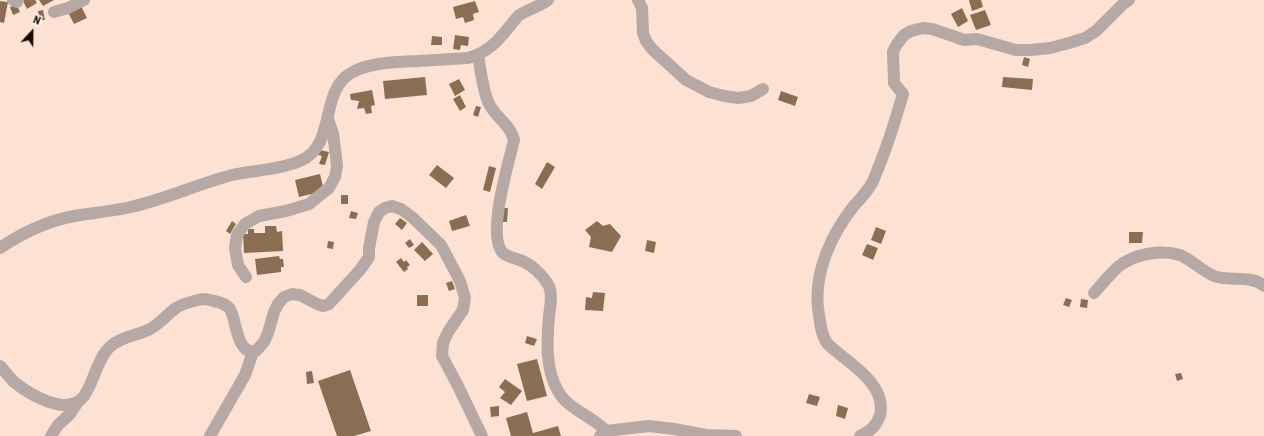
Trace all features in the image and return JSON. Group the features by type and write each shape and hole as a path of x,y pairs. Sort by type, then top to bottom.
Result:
{"street":[{"path":"54,12 68,8 84,0"},
{"path":"0,248 50,222 73,216 130,207 160,199 227,177 275,168 300,161 309,156 316,149 328,119 336,88 351,73 368,66 462,58 478,55 491,47 518,16 548,0"},
{"path":"638,0 642,8 643,33 646,41 652,49 686,80 709,92 738,98 751,96 763,89"},
{"path":"860,436 871,431 880,417 882,407 879,394 872,384 855,367 827,342 821,327 818,292 828,246 836,232 873,182 888,145 903,94 894,83 893,52 897,44 904,35 911,31 923,28 932,29 964,40 977,39 1016,50 1050,48 1079,40 1096,31 1129,0"},
{"path":"478,55 485,94 496,115 507,125 514,140 498,209 498,245 503,253 532,266 543,277 549,286 551,295 548,336 549,361 552,379 558,392 571,405 601,425 603,434 649,426 706,435 736,436"},
{"path":"246,277 238,265 235,248 237,235 245,224 259,216 286,211 310,204 329,188 335,177 337,166 336,149 328,119"},
{"path":"210,436 245,375 253,352 260,348 264,342 278,304 284,297 292,294 300,295 323,306 330,304 360,270 369,257 369,248 374,222 379,212 392,206 401,209 412,217 441,244 460,281 465,298 463,310 448,332 443,343 442,356 482,436"},
{"path":"1094,293 1119,266 1132,259 1158,252 1182,256 1213,276 1252,280 1261,283 1264,286"},
{"path":"51,436 84,396 98,365 108,349 117,342 149,330 176,308 188,302 204,299 220,302 229,309 243,347 253,352"},
{"path":"0,366 13,381 32,394 45,400 69,405 78,402"}],"building":[{"path":"35,0 37,3 27,9 23,1"},
{"path":"39,0 54,0 43,6"},
{"path":"969,0 981,0 983,7 972,11"},
{"path":"0,1 8,2 4,23 0,22"},
{"path":"475,1 479,12 473,14 474,20 465,23 463,17 456,19 453,7"},
{"path":"17,5 20,12 13,15 10,7"},
{"path":"81,6 87,18 74,24 68,12"},
{"path":"962,8 968,21 958,27 951,14"},
{"path":"43,10 45,20 39,20 38,11"},
{"path":"985,10 991,25 976,30 970,15"},
{"path":"455,35 469,37 468,46 461,45 460,50 453,49"},
{"path":"432,36 442,37 442,45 431,45"},
{"path":"1024,57 1030,59 1028,67 1022,65"},
{"path":"425,77 427,95 385,99 383,81"},
{"path":"1003,77 1033,79 1032,90 1002,87"},
{"path":"459,79 465,90 455,96 449,84"},
{"path":"372,90 375,105 371,106 372,113 366,114 364,108 357,109 359,101 351,100 350,94"},
{"path":"781,91 798,97 795,106 778,100"},
{"path":"460,95 466,107 460,111 453,99"},
{"path":"476,106 481,107 478,117 473,115"},
{"path":"320,150 329,152 325,165 319,164 322,156 318,155"},
{"path":"547,162 555,167 542,189 535,184"},
{"path":"437,165 454,178 446,188 429,175"},
{"path":"489,166 496,168 490,192 483,190"},
{"path":"320,174 324,191 299,197 295,180"},
{"path":"341,195 348,195 348,204 341,204"},
{"path":"501,208 508,208 507,222 500,222"},
{"path":"351,211 358,213 356,219 349,218"},
{"path":"466,215 470,226 452,231 449,221"},
{"path":"400,218 407,223 402,230 395,224"},
{"path":"232,221 236,224 230,234 226,231"},
{"path":"597,221 603,226 610,224 621,236 612,252 589,247 591,237 585,230"},
{"path":"265,226 276,226 277,232 282,231 283,251 244,253 243,234 248,234 248,229 254,229 254,233 265,233"},
{"path":"876,227 886,231 881,244 871,240"},
{"path":"1129,232 1143,232 1142,243 1129,243"},
{"path":"410,239 414,245 409,248 405,243"},
{"path":"647,240 656,242 654,253 645,251"},
{"path":"328,241 334,242 333,249 327,248"},
{"path":"422,242 433,254 425,261 414,250"},
{"path":"867,244 878,248 873,260 862,255"},
{"path":"279,256 280,259 283,259 284,267 281,267 281,272 257,275 255,259"},
{"path":"401,258 404,262 406,260 410,265 404,272 396,262"},
{"path":"452,281 455,289 449,291 446,283"},
{"path":"593,292 605,293 603,311 585,310 586,297 592,298"},
{"path":"417,295 428,295 428,306 417,306"},
{"path":"1066,298 1072,300 1069,307 1063,305"},
{"path":"1081,299 1088,300 1087,308 1080,307"},
{"path":"527,336 537,339 534,346 525,343"},
{"path":"537,359 547,396 527,401 517,364"},
{"path":"350,370 371,431 354,436 337,436 318,381"},
{"path":"312,371 314,383 307,384 306,372"},
{"path":"1181,373 1183,379 1177,381 1175,374"},
{"path":"505,379 522,391 511,405 500,398 505,392 499,387"},
{"path":"809,394 820,397 817,406 806,403"},
{"path":"838,405 848,408 845,419 836,416"},
{"path":"499,406 499,416 491,417 490,407"},
{"path":"527,412 533,433 558,426 561,436 511,436 506,418"}]}
